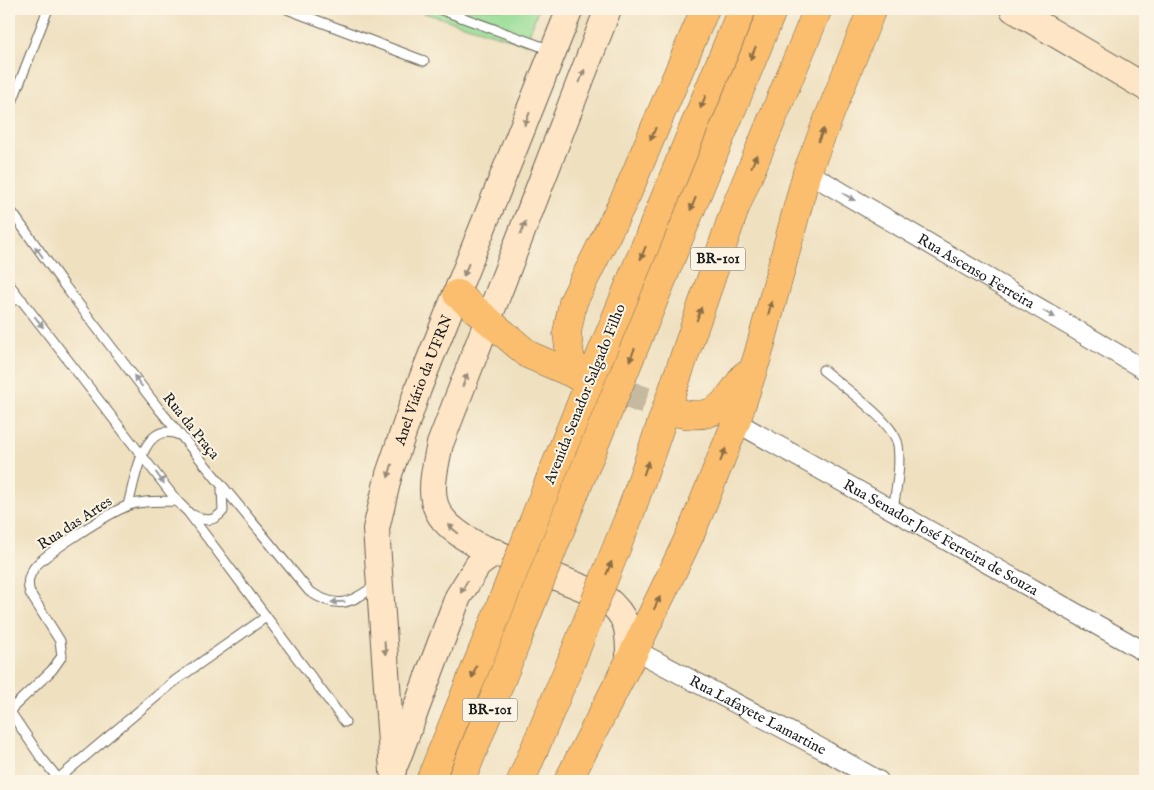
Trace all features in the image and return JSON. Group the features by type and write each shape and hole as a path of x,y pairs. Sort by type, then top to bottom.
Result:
{"main road":[{"name":"Anel Viário da UFRN","path":"390,776 376,529 389,474 418,389 570,9"},
{"path":"608,9 440,444 432,486 433,502 450,527 462,537 603,596 615,606 629,629 632,656"},
{"path":"457,294 529,355 578,377 570,355 567,333 574,302 627,194 705,9"},
{"name":"Avenida Senador Salgado Filho","path":"430,781 550,479 742,9"},
{"name":"Avenida Senador Salgado Filho","path":"462,781 576,490 773,9"},
{"name":"BR-101","path":"521,781 630,514 736,206 818,9"},
{"path":"568,781 632,656 691,533 736,422 758,355 806,172 872,9"},
{"path":"1013,9 1145,87"},
{"path":"679,413 702,416 719,409 758,355"},
{"path":"390,776 458,597 478,565 500,553"}],"street":[{"name":"Rua Ascenso Ferreira","path":"806,172 1145,370"},
{"name":"Rua Senador José Ferreira de Souza","path":"736,422 1145,652"},
{"name":"Rua Lafayete Lamartine","path":"632,656 826,751 879,781"}],"lane":[{"path":"9,110 48,9"},
{"path":"286,9 424,61"},
{"path":"439,9 554,51"},
{"name":"Rua da Praça","path":"9,208 64,285 182,437 309,591 329,603 341,604 359,598 380,582"},
{"path":"9,284 176,501 188,512 345,722"},
{"path":"9,300 22,300"},
{"path":"823,370 876,412 898,443 898,475 893,510"},
{"name":"Rua das Artes","path":"128,505 142,455 151,439 162,430 170,431 182,437"},
{"path":"188,512 202,520 213,520 218,517 223,511 224,504 222,487"},
{"name":"Rua das Artes","path":"9,711 52,670 62,656 60,641 30,593 27,584 33,570 70,540 128,505 176,501"},
{"path":"9,711 59,780 176,680 266,616"}],"green space":[{"path":"411,9 538,9 526,44"}],"tunnel":[{"path":"580,377 679,413"}]}
